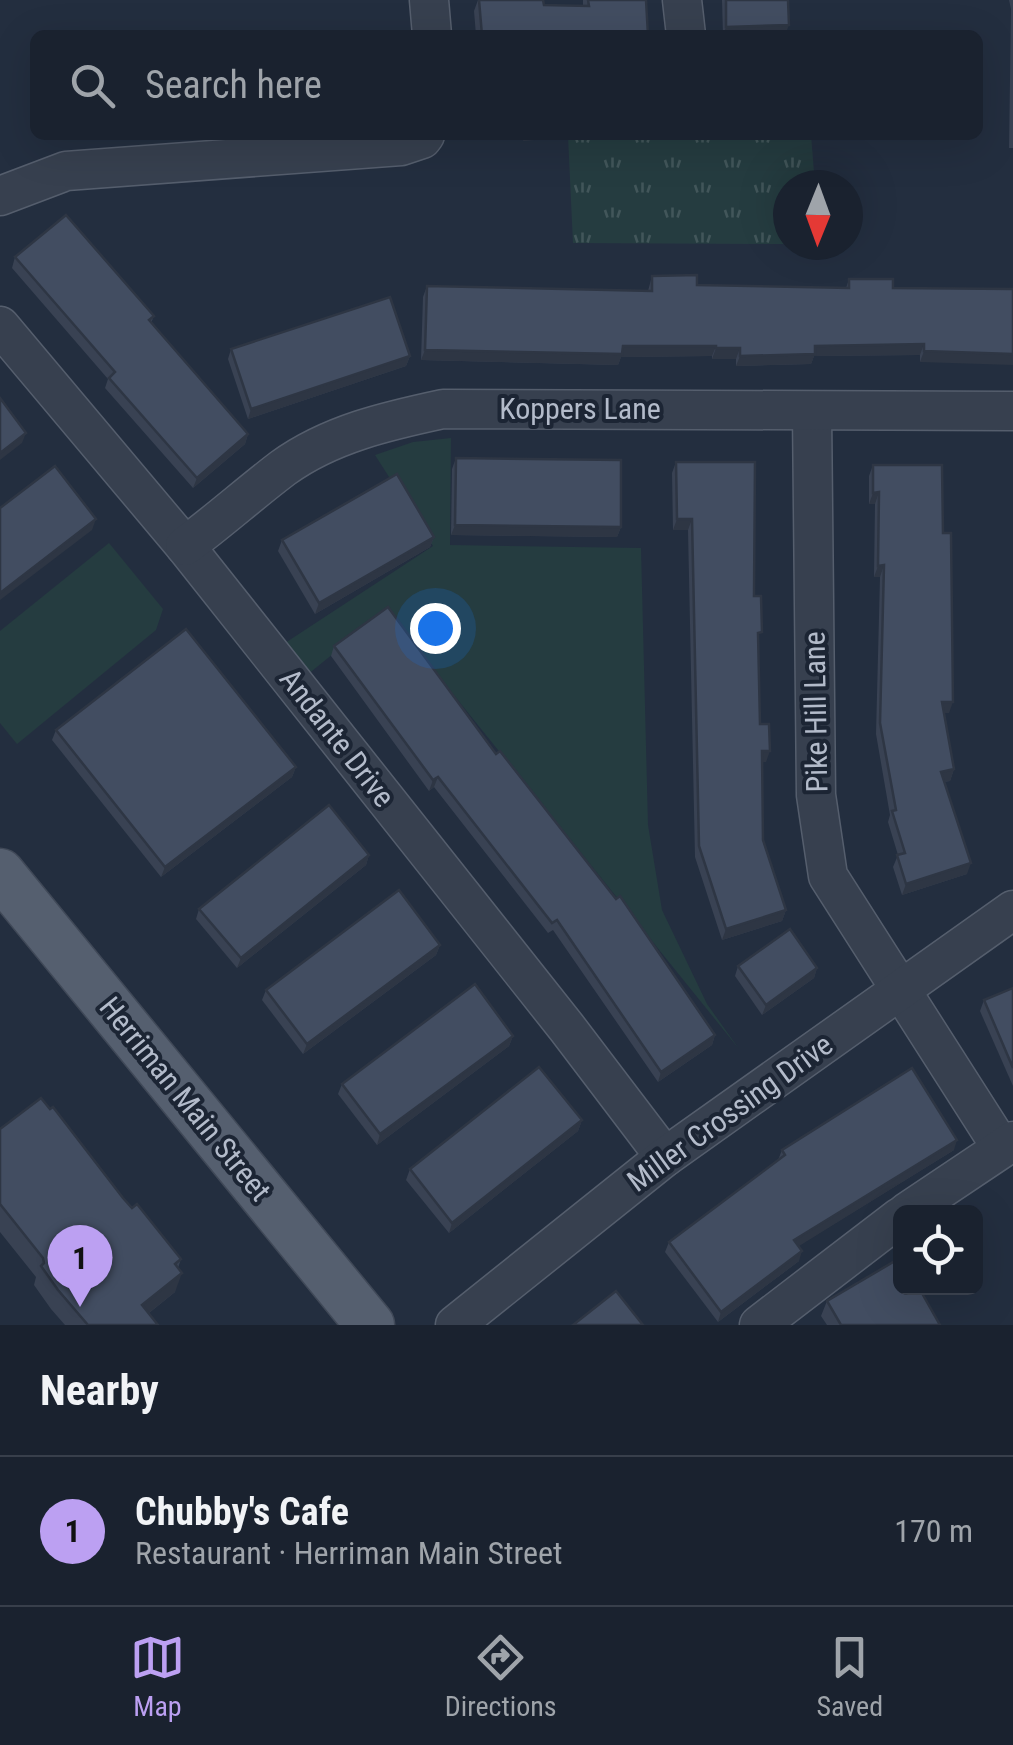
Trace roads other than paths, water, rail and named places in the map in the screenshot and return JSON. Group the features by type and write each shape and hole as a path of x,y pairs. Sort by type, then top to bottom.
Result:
{"main road":[{"name":"Herriman Main Street","path":"0,873 370,1325"}],"street":[{"path":"430,0 432,30"},
{"path":"682,0 685,30"},
{"path":"0,196 66,171 400,146 419,140"},
{"name":"Andante Drive","path":"0,326 185,546 568,1028 665,1157"},
{"name":"Koppers Lane","path":"185,546 285,467 331,440 386,421 443,409 1013,411"},
{"name":"Pike Hill Lane","path":"812,412 816,796 828,876 1007,1144"},
{"name":"Miller Crossing Drive","path":"454,1325 665,1157 1013,910"},
{"path":"917,1205 1007,1144"},
{"path":"760,1325 893,1222"}],"place":[{"name":"Chubby's Cafe","path":"80,1307"}]}
